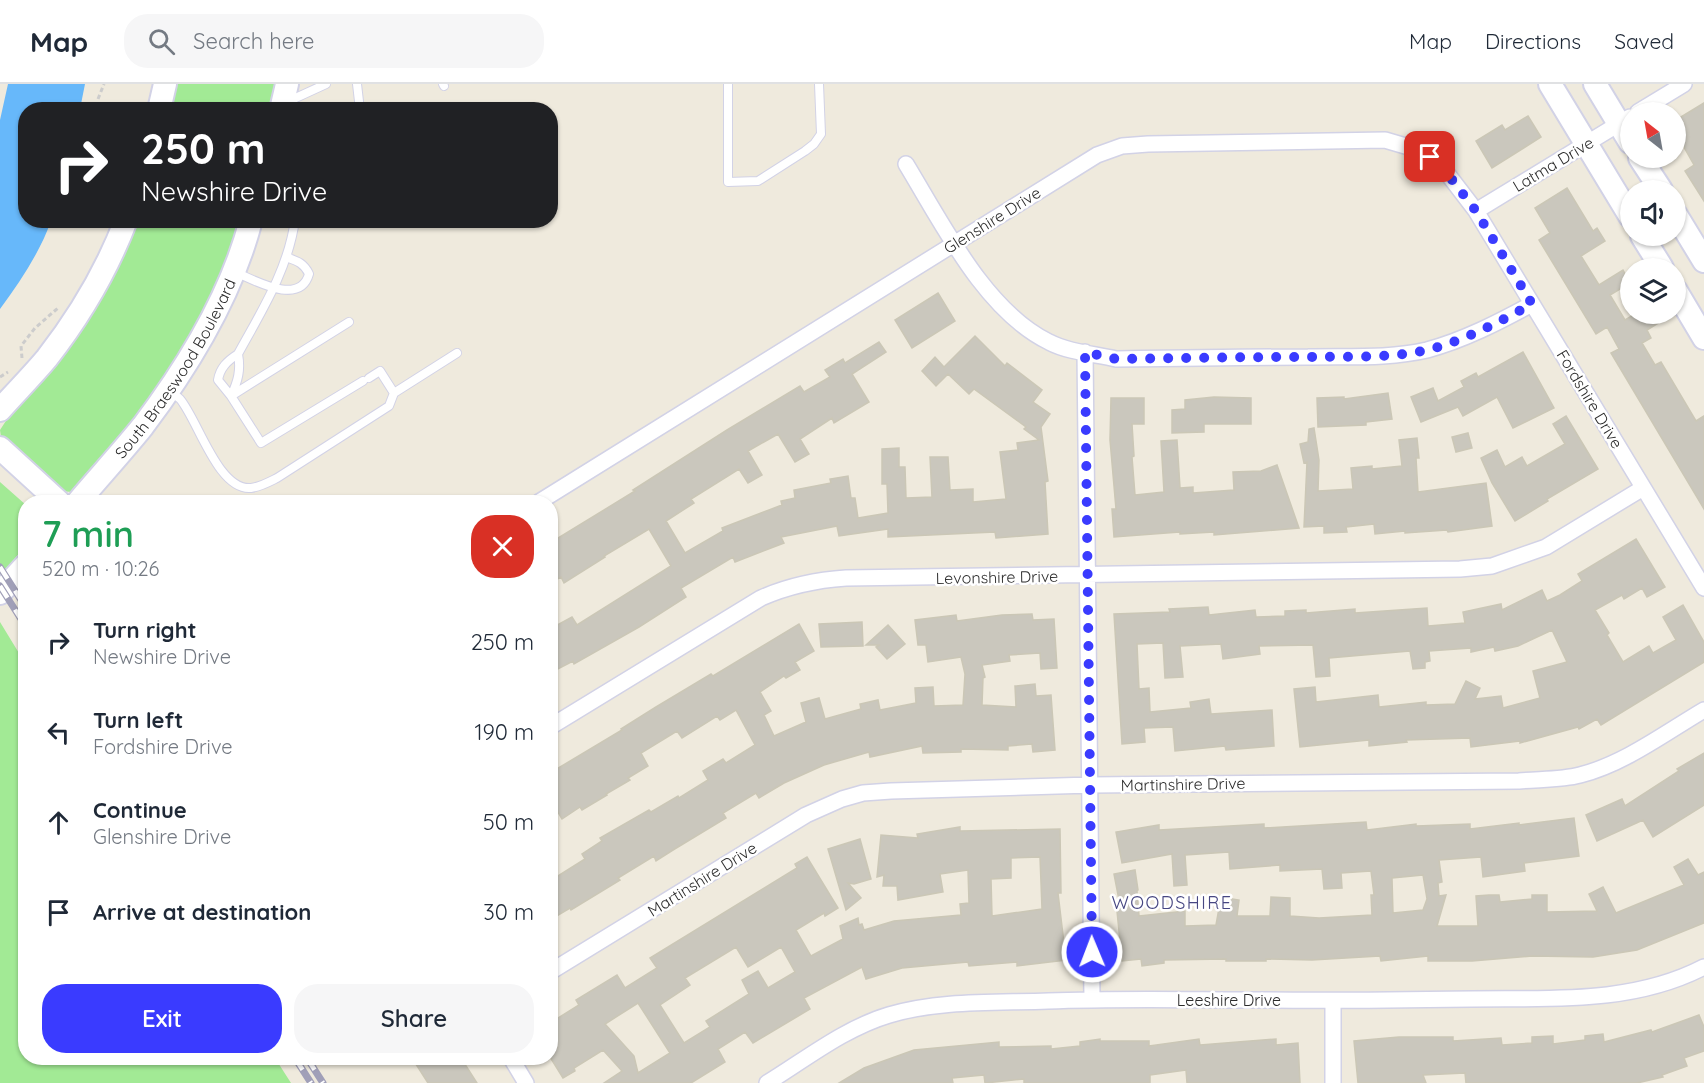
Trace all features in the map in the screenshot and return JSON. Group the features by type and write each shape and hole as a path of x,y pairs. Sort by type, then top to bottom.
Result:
{"main road":[{"path":"161,102 165,84"},
{"path":"1550,84 1620,199"},
{"path":"1595,84 1620,113"},
{"path":"0,410 47,358 84,304 104,270 122,228"},
{"name":"South Braeswood Boulevard","path":"84,495 142,426 168,390 218,306 248,228"},
{"path":"1686,231 1704,261"},
{"path":"1686,308 1704,338"},
{"path":"0,448 51,495"},
{"path":"0,593 18,574"}],"street":[{"name":"Latma Drive","path":"1659,102 1684,84"},
{"name":"Latma Drive","path":"1476,211 1587,144 1620,128"},
{"name":"Glenshire Drive","path":"550,495 1096,155 1122,146 1385,140 1419,150 1440,164 1476,211"},
{"path":"906,164 982,285 1012,317 1049,342 1116,359 1397,354 1426,350 1456,340 1494,324 1532,304"},
{"name":"Fordshire Drive","path":"1476,211 1704,588"},
{"path":"1085,352 1092,999"},
{"name":"Levonshire Drive","path":"558,722 761,598 789,587 823,579 1460,569 1492,566 1546,547 1644,488"},
{"name":"Martinshire Drive","path":"558,967 806,815 842,799 863,793 1091,785 1519,781 1578,776 1604,767 1627,755 1704,710"},
{"name":"Leeshire Drive","path":"767,1083 844,1035 876,1020 909,1009 944,1005 1092,999 1333,1001 1600,997 1651,987 1681,978 1704,967"},
{"path":"1333,1001 1333,1083"},
{"path":"515,1065 526,1083"}],"lane":[{"path":"283,99 326,84"},
{"path":"357,84 359,102"},
{"path":"728,84 728,182 748,183 758,182 814,144 821,134 819,84"},
{"path":"293,228 286,257 274,288 238,354 227,361 219,372 218,380 261,443 380,371 394,393"},
{"path":"233,272 274,288 293,290 300,288 307,281 309,274 305,266 286,257"},
{"path":"231,396 349,322"},
{"path":"168,390 179,398 192,417 205,446 230,480 248,489 259,487 277,478 389,406 394,393 457,353"},
{"path":"231,396 237,383 240,366 238,354"}],"path":[{"path":"98,99 104,84"},
{"path":"22,363 21,346 35,328"},
{"path":"0,377 15,367"}],"green space":[{"path":"175,84 277,84 273,102 170,102"},
{"path":"131,228 240,228 199,318 168,373 134,419 72,492 60,491 1,437 0,430"},
{"path":"0,482 18,498 18,555 0,577"},
{"path":"0,622 18,652 18,1065 279,1065 291,1083 0,1083"}],"water":[{"path":"8,84 85,84 81,102 18,102 18,228 48,228 29,266 0,309 0,120"}],"building":[{"path":"1704,103 1704,201 1685,171 1694,165 1686,151 1686,114"},
{"path":"1528,116 1541,137 1492,168 1476,141 1502,125 1505,130"},
{"path":"1567,188 1593,231 1597,228 1605,241 1581,256 1599,285 1620,272 1620,289 1610,295 1620,312 1620,324 1657,324 1647,330 1651,338 1642,343 1655,365 1661,362 1696,421 1704,416 1704,509 1611,353 1619,349 1607,327 1596,334 1539,240 1550,233 1535,208"},
{"path":"938,293 955,321 912,348 895,320"},
{"path":"975,336 1005,366 1007,363 1042,390 1033,402 1050,414 1041,427 1048,481 1045,482 1048,534 996,538 995,532 888,537 888,529 839,536 837,526 781,537 784,543 735,562 733,557 681,588 686,597 574,664 573,661 558,669 558,625 572,617 577,625 671,566 649,529 564,583 561,577 558,579 558,538 800,386 804,392 830,377 825,370 843,359 845,363 879,342 886,352 852,374 869,402 834,423 832,418 800,439 809,454 795,462 778,434 748,451 762,475 748,483 739,469 691,499 694,503 666,521 685,553 723,531 722,528 782,505 781,501 795,498 794,490 831,483 830,479 848,476 851,498 855,498 858,518 888,513 887,484 882,484 882,449 899,448 899,467 905,467 906,498 932,497 930,457 948,457 950,490 973,489 973,502 1006,499 1000,452 1018,450 1017,443 1039,440 1024,429 1026,427 974,389 969,394 948,374 936,386 922,371 935,357 944,367"},
{"path":"1523,352 1554,408 1513,428 1497,397 1463,416 1458,407 1421,422 1411,397 1433,388 1438,401 1464,387 1461,381 1476,373 1478,377"},
{"path":"1388,393 1392,419 1366,422 1366,425 1318,427 1317,398 1344,397 1344,399"},
{"path":"1214,397 1251,398 1251,424 1204,424 1204,432 1172,433 1172,410 1185,409 1185,400"},
{"path":"1111,398 1144,398 1144,424 1132,424 1135,495 1164,492 1161,441 1177,440 1180,488 1193,487 1193,493 1234,490 1233,472 1261,471 1277,465 1299,528 1214,535 1214,532 1180,534 1180,532 1114,537 1112,509 1116,509 1110,440"},
{"path":"1566,416 1598,469 1515,521 1492,483 1481,458 1497,450 1505,467 1522,457 1527,466 1565,444 1553,424"},
{"path":"1314,428 1319,460 1318,491 1353,489 1351,468 1372,466 1372,469 1402,466 1399,440 1417,438 1418,492 1486,483 1492,526 1448,532 1447,530 1405,533 1405,531 1375,534 1374,524 1346,527 1347,532 1324,533 1324,526 1304,527 1307,462 1304,463 1300,444 1308,442 1309,429"},
{"path":"1468,433 1472,448 1456,452 1452,437"},
{"path":"1636,539 1665,587 1647,597 1642,588 1624,599 1622,595 1595,610 1609,633 1607,635 1623,662 1649,646 1653,653 1676,640 1663,617 1683,605 1704,642 1704,662 1601,725 1597,719 1579,729 1578,727 1520,743 1520,741 1471,747 1470,738 1406,740 1407,742 1369,746 1369,740 1300,747 1294,689 1315,687 1316,702 1378,695 1379,707 1426,702 1426,705 1455,704 1466,681 1480,688 1475,699 1501,696 1503,708 1540,698 1533,671 1567,662 1552,630 1518,646 1495,651 1494,647 1471,652 1471,648 1429,651 1430,661 1425,662 1425,668 1413,669 1410,651 1329,658 1330,676 1316,677 1313,645 1259,646 1260,654 1223,659 1221,644 1180,646 1183,677 1165,678 1163,643 1137,644 1139,689 1149,688 1150,712 1191,708 1190,702 1209,699 1211,714 1272,710 1274,746 1226,750 1225,746 1175,751 1173,727 1144,728 1145,742 1122,744 1114,614 1170,612 1169,609 1208,607 1209,615 1255,610 1256,617 1285,616 1285,611 1306,610 1306,613 1355,609 1355,613 1427,608 1428,626 1465,623 1463,612 1501,604 1502,610 1542,590 1547,601 1560,595 1582,581 1578,574"},
{"path":"1032,614 1033,620 1054,619 1057,668 1041,669 1040,653 1009,655 1010,661 982,665 985,677 983,678 982,705 1016,707 1015,686 1035,684 1036,696 1051,695 1055,750 1033,752 1032,744 1008,746 1008,750 961,749 961,752 923,753 922,746 870,757 869,752 824,765 784,783 759,798 756,793 723,813 726,818 656,861 654,856 618,878 620,880 571,910 570,908 558,915 558,876 585,859 582,854 602,841 600,838 649,810 651,812 678,796 679,798 708,780 703,771 723,759 726,763 755,745 736,710 720,720 717,716 682,738 677,731 641,753 648,766 628,778 630,780 582,810 580,807 562,819 558,812 558,768 711,674 713,676 799,624 814,651 795,662 800,670 786,678 784,676 760,692 771,711 764,715 774,736 806,722 801,703 819,698 825,719 861,709 860,704 878,700 880,710 916,703 915,688 933,687 934,706 963,705 965,674 961,657 928,662 926,645 918,645 915,620 956,615 957,621"},
{"path":"862,622 863,646 821,647 819,624"},
{"path":"888,625 905,644 887,659 876,647 880,645 866,645"},
{"path":"1704,753 1704,805 1653,837 1643,820 1597,841 1586,815 1622,799 1625,806"},
{"path":"1574,818 1579,856 1524,863 1525,871 1483,877 1481,857 1439,860 1442,882 1438,883 1439,896 1446,895 1437,926 1478,926 1476,896 1489,895 1499,895 1500,902 1532,899 1532,895 1547,895 1547,912 1597,911 1589,894 1603,887 1616,913 1684,885 1674,867 1688,859 1698,875 1704,872 1704,923 1637,950 1593,957 1532,956 1472,961 1428,961 1428,956 1381,961 1380,956 1312,960 1266,959 1266,961 1164,960 1164,963 1142,966 1141,959 1122,961 1116,901 1119,900 1114,874 1135,870 1139,916 1185,911 1185,926 1216,925 1221,897 1239,900 1237,916 1270,916 1271,897 1290,898 1290,916 1319,918 1372,915 1371,895 1374,895 1371,871 1341,873 1342,888 1324,889 1322,869 1280,871 1280,865 1230,869 1229,852 1185,855 1187,885 1174,886 1172,854 1122,863 1116,832 1159,825 1159,830 1264,824 1264,828 1366,822 1367,830 1416,824 1416,826 1470,824 1470,829 1519,823 1519,825","holes":["1423,875 1427,899 1423,910 1393,913 1392,878"]},
{"path":"960,827 960,831 1060,829 1061,893 1058,893 1066,960 1017,966 1017,962 969,966 968,962 902,968 866,979 862,967 804,998 810,1009 753,1043 745,1032 718,1049 725,1062 691,1083 604,1083 622,1071 603,1050 574,1068 575,1071 563,1078 555,1065 558,1065 558,1018 579,1005 576,1000 617,975 625,988 657,968 650,958 797,868 795,864 807,857 838,908 825,916 824,913 796,930 811,956 843,939 840,926 858,918 859,925 862,924 864,930 894,921 961,915 960,904 969,903 968,870 940,874 943,892 898,900 897,886 883,886 884,875 877,877 881,835 918,838 917,834","holes":["1040,857 1042,909 992,916 991,879 1011,878 1011,858","736,947 748,967 781,947 795,972 768,988 758,971 742,980 749,994 706,1021 710,1027 684,1043 660,1005 690,985 685,978","638,1003 670,1053 638,1073 634,1056 605,1024"]},
{"path":"860,839 871,879 854,884 848,883 861,898 846,910 828,849"},
{"path":"1699,1015 1704,1027 1704,1051 1684,1058 1687,1066 1662,1075 1663,1077 1637,1083 1466,1083 1465,1073 1423,1075 1426,1083 1358,1083 1354,1041 1399,1037 1453,1037 1453,1041 1501,1038 1502,1045 1532,1043 1532,1037 1553,1036 1553,1044 1585,1040 1585,1036 1603,1034 1604,1042 1651,1030 1652,1032"},
{"path":"1100,1039 1100,1041 1149,1041 1149,1046 1199,1039 1200,1045 1276,1039 1276,1045 1298,1043 1300,1083 1187,1083 1186,1070 1150,1075 1150,1083 1024,1083 1024,1079 985,1083 984,1075 952,1078 953,1083 839,1083 864,1068 914,1050 999,1042 999,1047 1051,1046 1051,1049 1080,1046 1080,1042"},
{"path":"416,1065 465,1065 477,1083 428,1083"}],"railway":[{"path":"0,567 18,595"},
{"path":"0,586 18,614"},
{"path":"299,1065 311,1083"},
{"path":"311,1065 323,1083"}],"district":[{"name":"WOODSHIRE","path":"1172,902"}],"route":[{"path":"1092,952 1085,352 1116,359 1397,354 1426,350 1456,340 1494,324 1532,304 1476,211 1440,164 1430,157"}]}
